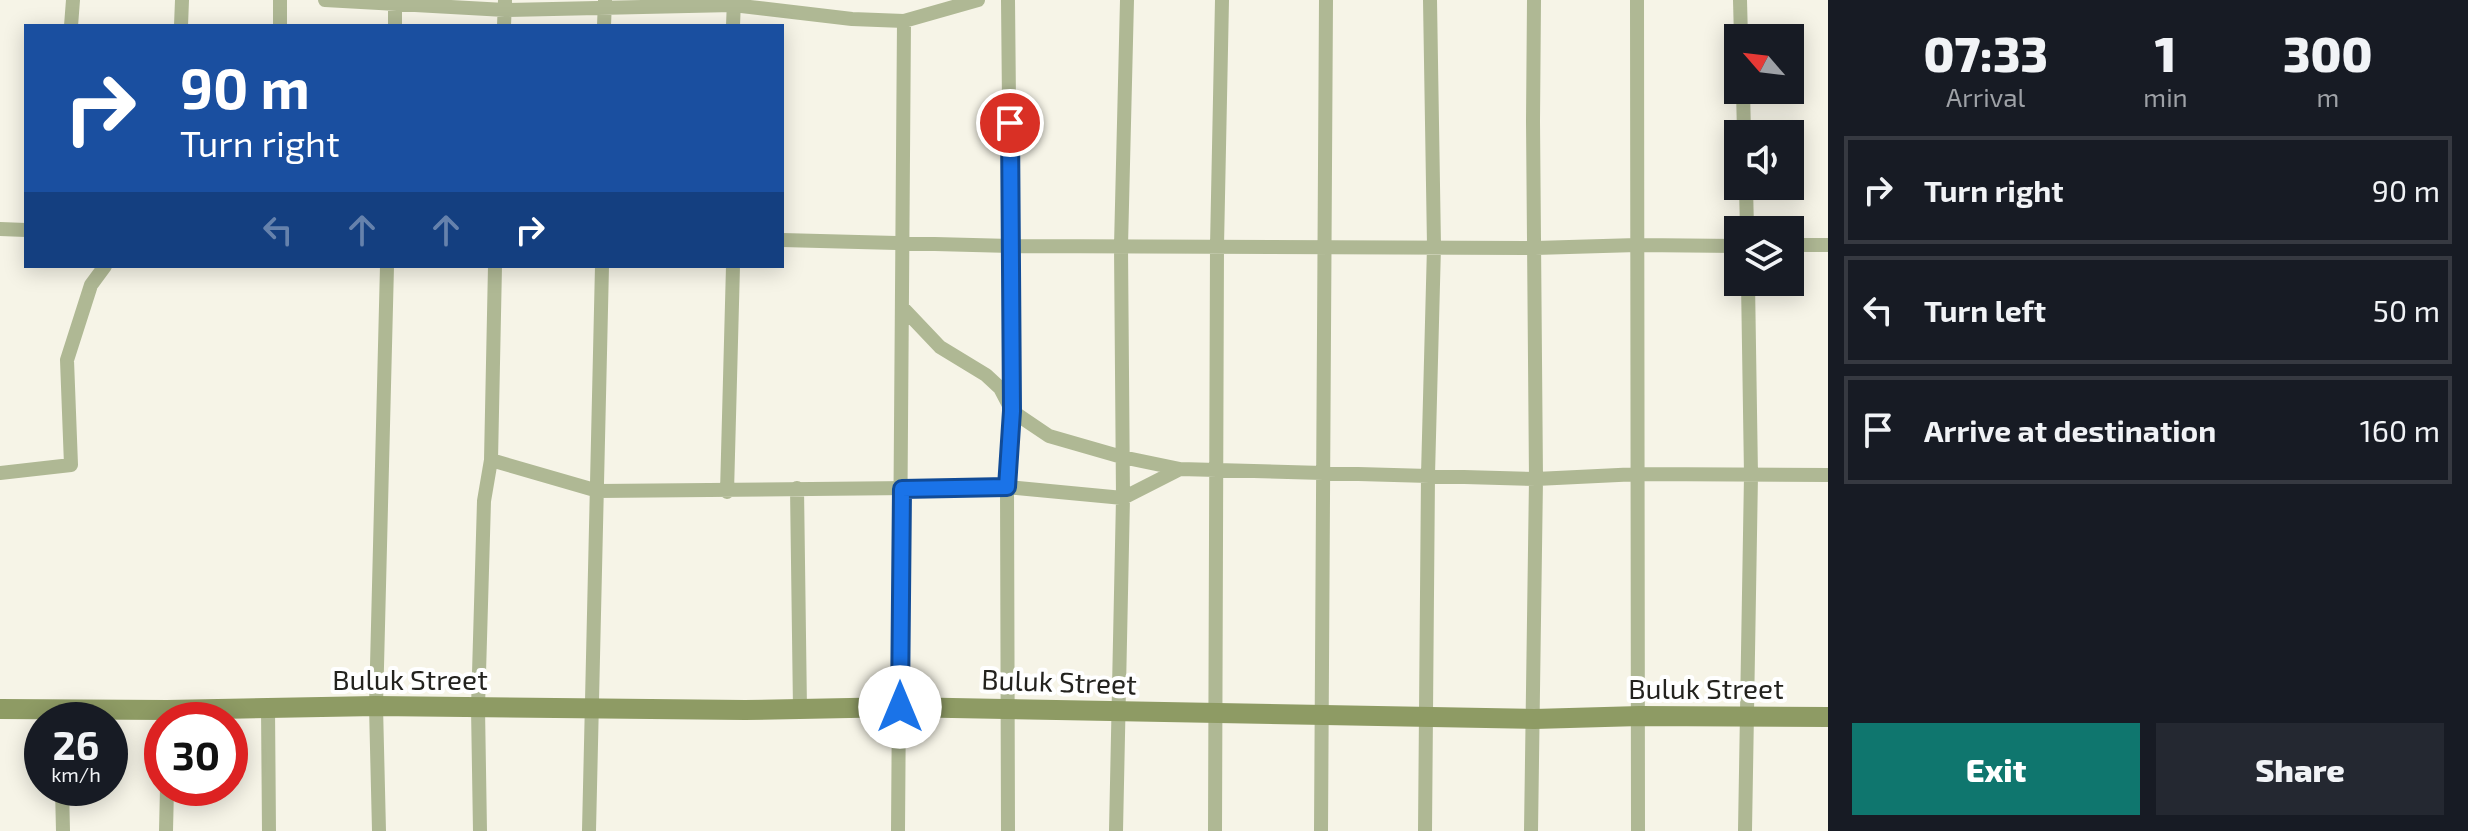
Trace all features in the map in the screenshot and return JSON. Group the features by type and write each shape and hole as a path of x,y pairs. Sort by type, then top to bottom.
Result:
{"street":[{"path":"71,24 73,0"},
{"path":"181,24 182,0"},
{"path":"280,0 280,24"},
{"path":"325,0 505,5 734,3 852,19 904,21 978,0"},
{"path":"1008,0 1012,411 1007,487 1008,831"},
{"path":"1116,831 1116,712 1123,498 1121,246 1127,0"},
{"path":"1215,831 1215,471 1222,0"},
{"path":"1321,831 1326,0"},
{"path":"1425,831 1428,475 1434,246 1430,0"},
{"path":"1531,831 1536,479 1534,0"},
{"path":"1637,0 1638,831"},
{"path":"1740,0 1741,24"},
{"path":"395,2 395,24"},
{"path":"733,24 734,3"},
{"path":"604,24 605,4"},
{"path":"898,831 904,21"},
{"path":"0,229 24,230"},
{"path":"784,240 1011,246 1724,246"},
{"path":"1804,245 1828,245"},
{"path":"0,473 71,465 67,360 91,285 104,268"},
{"path":"379,831 376,706 387,268"},
{"path":"480,831 478,708 484,501 491,460 495,268"},
{"path":"589,831 602,268"},
{"path":"727,492 733,268"},
{"path":"1745,831 1751,475 1748,296"},
{"path":"902,307 940,347 986,375 1000,388 1012,411 1049,436 1122,457 1180,469 1536,479 1639,474 1828,475"},
{"path":"491,460 598,491 1007,487 1123,498 1180,469"},
{"path":"797,488 800,709"},
{"name":"Buluk Street","path":"248,709 376,706 592,709 900,707 1534,719 1828,717"},
{"path":"268,708 269,831"},
{"name":"Buluk Street","path":"0,709 24,711"},
{"path":"62,806 63,831"},
{"path":"166,831 167,806"}],"route":[{"path":"900,707 902,489 1007,487 1012,411 1010,123"}]}
